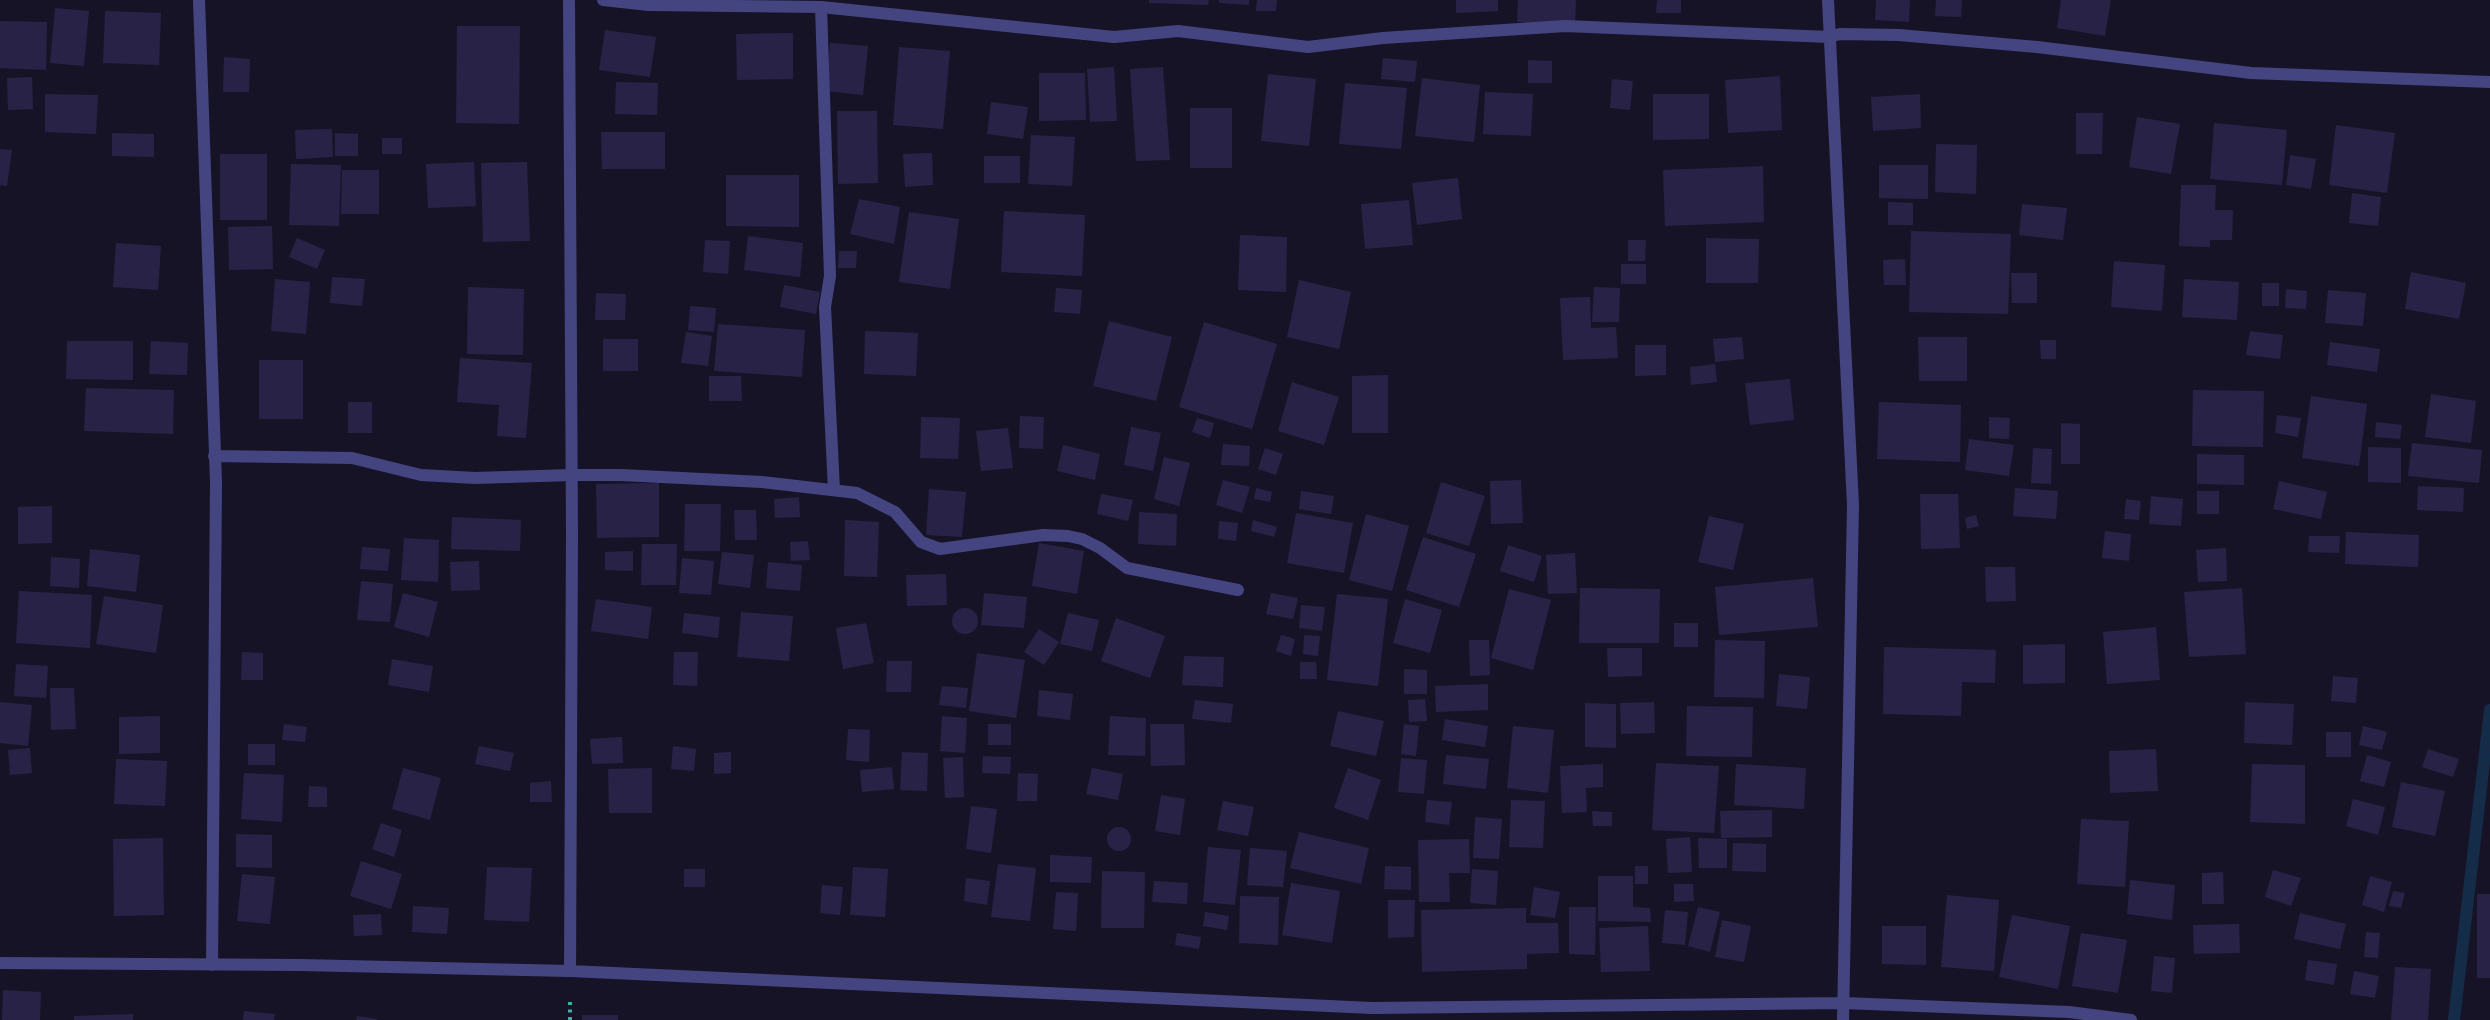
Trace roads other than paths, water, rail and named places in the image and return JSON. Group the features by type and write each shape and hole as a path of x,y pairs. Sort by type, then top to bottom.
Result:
{"street":[{"path":"199,0 214,456 212,965"},
{"path":"569,0 572,475 570,971"},
{"path":"603,0 649,5 821,7 1114,37 1178,31 1308,47 1383,38 1565,26 1829,37 1840,34 1899,35 2025,46 2251,73 2490,82"},
{"path":"1827,0 1853,505 1843,1020"},
{"path":"821,7 830,276 825,307 834,490"},
{"path":"214,456 352,458 421,476 475,478 621,475 704,479 834,490 857,494 883,505 906,522 921,542 940,549 1043,535 1068,536 1083,539 1100,548 1127,568 1238,590"},
{"path":"0,963 570,971 1371,1014 1844,1003 2069,1011 2131,1020"}],"waterway":[{"path":"2454,1020 2490,710"}]}
